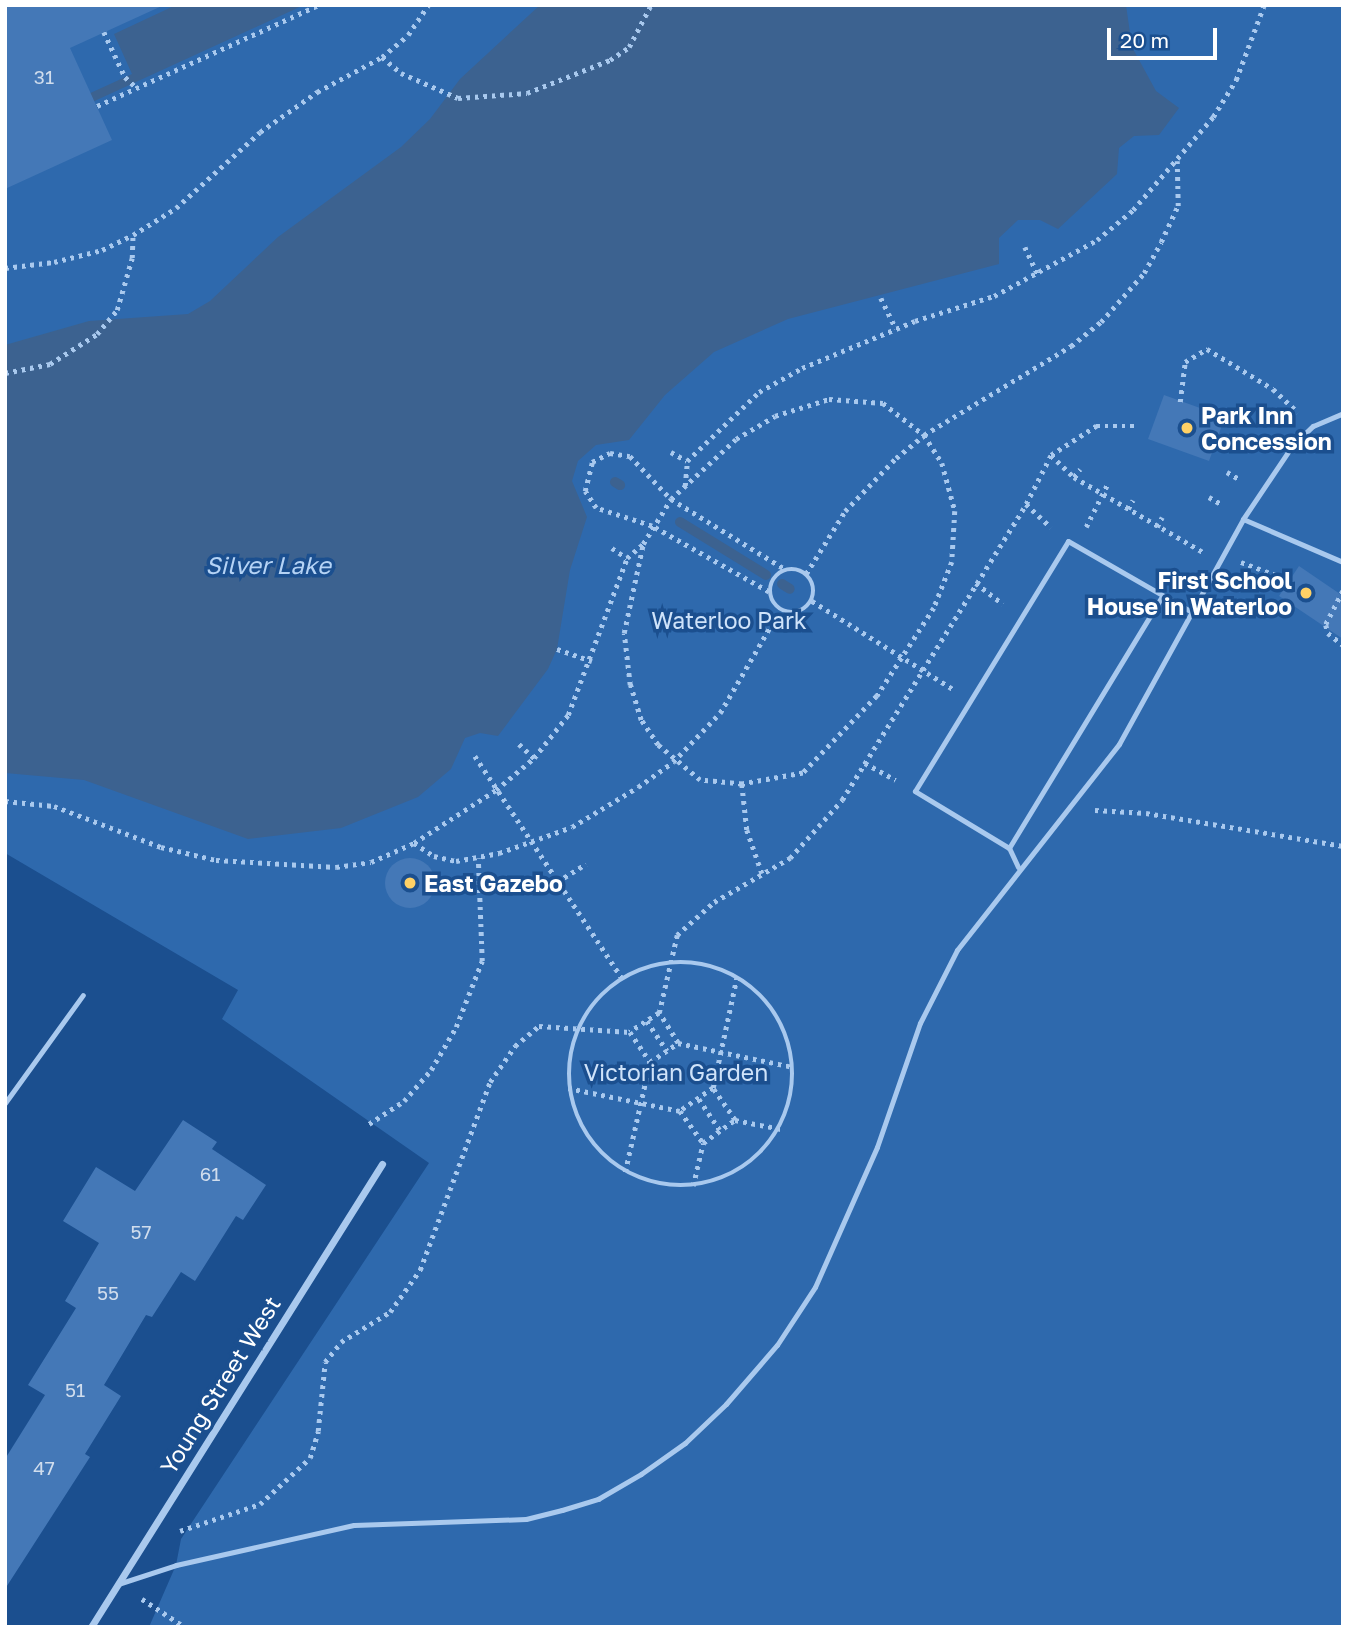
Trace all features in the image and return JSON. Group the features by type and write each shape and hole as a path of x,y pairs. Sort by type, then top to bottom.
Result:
{"street":[{"name":"Young Street West","path":"91,1627 382,1164"}],"lane":[{"path":"118,1584 201,1559 354,1525 526,1519 598,1499 685,1443 777,1345 815,1287 846,1225 938,985 957,950 1018,867 1072,808 1119,744 1159,679 1190,611 1243,519 1292,446 1313,426 1343,413"},
{"path":"1243,519 1343,562"},
{"path":"1018,867 1009,848 915,791 1068,541 1161,598 1190,611"},
{"path":"1009,848 1161,598"},
{"path":"5,1102 83,995"}],"path":[{"path":"97,106 319,5"},
{"path":"5,268 54,262 102,250 176,208 260,132 317,92 382,57 408,35 428,5"},
{"path":"382,57 401,73 458,98 527,93 629,47 651,5"},
{"path":"685,487 687,461 760,392 802,368 897,329 994,296 1038,275 1097,240 1133,210 1177,161 1236,80 1264,5"},
{"path":"104,32 125,77 137,88"},
{"path":"806,574 833,527 869,482 924,435 1071,346 1101,322 1144,273 1178,206 1177,161"},
{"path":"5,373 50,364 97,334 117,310 132,258 132,235"},
{"path":"1025,247 1038,275"},
{"path":"881,298 897,329"},
{"path":"1180,401 1185,362 1206,349 1273,389 1313,426"},
{"path":"829,399 883,402 924,435 942,463 955,511 953,562 934,608 877,696 803,773 742,784 700,779 673,761 641,720 630,685 624,633 643,544 671,499 736,439 775,416 829,399"},
{"path":"793,1067 678,1043 659,1013 677,934 714,902 790,858 813,837 865,763 1026,504 1051,455 1096,426 1134,426"},
{"path":"671,452 687,461"},
{"path":"610,453 630,456 671,499 785,569 806,574 813,586 812,601 794,613 780,610 769,592 652,526 596,508 585,491 592,462 610,453"},
{"path":"1051,455 1074,477 1219,562"},
{"path":"1074,477 1080,469"},
{"path":"1227,472 1239,479"},
{"path":"1075,546 1107,485"},
{"path":"1209,497 1223,505"},
{"path":"1128,509 1133,500"},
{"path":"1026,504 1068,541"},
{"path":"1157,527 1162,517"},
{"path":"5,802 54,806 161,847 260,865 336,867 371,862 414,842 496,790 534,758 568,715 592,662 628,558 643,544"},
{"path":"612,548 628,558"},
{"path":"1223,555 1289,580"},
{"path":"769,592 774,578 785,569"},
{"path":"976,583 1021,618"},
{"path":"1343,591 1326,625 1328,633 1343,645"},
{"path":"812,601 971,700"},
{"path":"414,842 433,856 457,862 531,842 572,827 673,761 720,713 780,610"},
{"path":"557,649 592,662"},
{"path":"519,744 534,758"},
{"path":"475,756 622,978"},
{"path":"865,763 915,791"},
{"path":"742,784 747,830 762,873"},
{"path":"1072,808 1146,813 1343,846"},
{"path":"369,1125 404,1101 431,1070 456,1027 482,961 478,858"},
{"path":"558,882 586,864"},
{"path":"669,962 716,966 737,976 774,1009 786,1030 793,1067 792,1092 781,1129 752,1161 735,1173 693,1186 658,1183 625,1172 587,1136 568,1088 570,1055 580,1026 597,999 622,978 669,962"},
{"path":"680,1111 713,1088 737,976"},
{"path":"169,1539 179,1531 260,1504 310,1458 318,1431 326,1362 341,1342 390,1311 420,1270 490,1082 515,1046 539,1027 580,1026 630,1032 659,1013"},
{"path":"647,1021 667,1051"},
{"path":"630,1032 650,1062"},
{"path":"625,1172 650,1062 678,1043"},
{"path":"568,1088 680,1111 702,1143"},
{"path":"713,1088 735,1120 781,1129"},
{"path":"699,1098 720,1130"},
{"path":"693,1186 702,1143 735,1120"},
{"path":"118,1584 185,1627"}],"green space":[{"name":"Waterloo Park","path":"5,5 1343,5 1343,1627 149,1627 176,1565 181,1539 429,1163 222,1019 238,990 5,853"}],"water":[{"path":"176,5 304,5 5,142 5,132 132,74 114,34"},
{"name":"Silver Lake","path":"540,5 1126,5 1132,47 1156,91 1179,108 1159,135 1134,136 1119,148 1117,174 1058,229 1040,220 1018,220 999,238 999,264 788,319 714,352 665,395 629,440 596,445 578,461 572,481 587,517 570,570 557,649 548,669 498,736 480,733 465,738 451,769 418,797 341,828 248,839 84,780 5,773 5,345 89,321 188,314 210,301 278,237 401,147 430,119 460,79"}],"building":[{"path":"5,5 164,5 70,48 112,140 5,189"},
{"name":"Park Inn Concession","path":"1164,395 1225,417 1209,461 1148,439"},
{"name":"First School House in Waterloo","path":"1299,566 1343,596 1343,639 1279,596"},
{"name":"East Gazebo","path":"410,858 428,865 435,883 428,901 410,908 392,901 385,883 392,865"},
{"path":"183,1120 217,1142 212,1149 266,1185 243,1220 236,1216 195,1281 181,1272 152,1317 146,1315 104,1385 121,1396 85,1454 90,1457 5,1589 5,1459 45,1395 28,1385 76,1308 65,1301 99,1243 63,1221 96,1167 135,1191"}],"waterway":[{"path":"615,482 620,485"},
{"path":"680,522 766,575"},
{"path":"782,584 790,589"}],"place":[{"name":"Park Inn Concession","path":"1187,428"},
{"name":"First School House in Waterloo","path":"1306,593"},
{"name":"East Gazebo","path":"410,883"}],"park label":[{"name":"Victorian Garden","path":"676,1072"}]}
